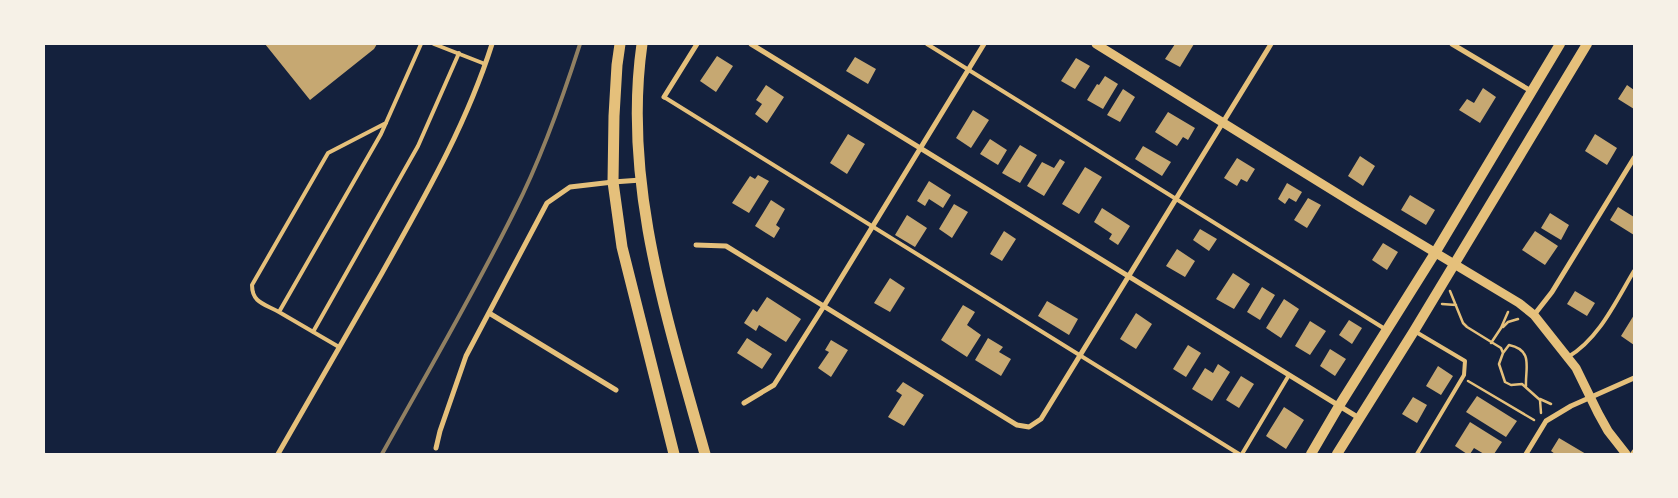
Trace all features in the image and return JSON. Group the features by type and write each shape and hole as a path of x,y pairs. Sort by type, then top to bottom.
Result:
{"main road":[{"path":"620,44 615,108 613,182 622,247 674,454"},
{"path":"642,44 637,105 641,180 648,236 668,319 705,454"},
{"path":"1312,454 1339,406 1435,253 1560,44"},
{"path":"1338,454 1587,44"}],"street":[{"path":"278,454 418,210 451,148 492,44"},
{"path":"664,97 697,44"},
{"path":"751,44 1360,419"},
{"path":"744,403 774,385 984,44"},
{"path":"1096,44 1519,303 1534,315 1576,368 1608,430 1626,454"},
{"path":"696,245 726,246 1017,425 1029,427 1041,420 1271,44"},
{"path":"1452,44 1532,91"},
{"path":"1534,315 1552,292 1634,158"},
{"path":"436,448 466,356 547,203 570,187 641,180"},
{"path":"489,313 616,390"},
{"path":"1526,454 1546,421 1571,406 1634,378"}],"lane":[{"path":"279,312 381,134 422,44"},
{"path":"434,44 485,64"},
{"path":"927,44 1387,330"},
{"path":"314,332 418,146 459,53"},
{"path":"664,97 1241,454 1289,375"},
{"path":"339,347 255,300 252,293 252,284 328,153 386,123"},
{"path":"1568,357 1578,351 1594,335 1634,271"},
{"path":"1414,331 1465,362 1462,377 1417,454"},
{"path":"435,454 436,448"}],"path":[{"path":"1450,291 1463,323 1501,348 1503,353"},
{"path":"1442,304 1456,305"},
{"path":"1491,342 1501,328 1508,312"},
{"path":"1501,328 1508,322 1518,319"},
{"path":"1526,386 1528,368 1525,355 1515,346 1509,345 1503,353 1499,364 1505,382 1511,385 1519,383 1526,386 1539,398 1551,404"},
{"path":"1462,377 1534,420"},
{"path":"1539,398 1541,413"}],"building":[{"path":"265,44 377,44 374,49 310,100"},
{"path":"1175,44 1194,44 1180,67 1165,59"},
{"path":"717,56 733,66 716,92 700,81"},
{"path":"855,57 876,69 868,84 846,71"},
{"path":"1076,58 1090,66 1075,89 1061,81"},
{"path":"1105,76 1118,84 1103,109 1087,100 1097,84 1099,85"},
{"path":"766,85 784,97 767,123 755,114 762,104 756,100"},
{"path":"1627,85 1634,90 1634,109 1618,99"},
{"path":"1483,88 1496,97 1480,123 1459,110 1467,99 1474,103"},
{"path":"1123,89 1135,97 1120,122 1107,115"},
{"path":"973,110 989,120 971,148 956,138"},
{"path":"1168,112 1195,128 1188,140 1183,137 1177,146 1155,132"},
{"path":"848,134 865,144 847,174 830,163"},
{"path":"1595,134 1617,148 1607,165 1585,151"},
{"path":"990,139 1007,150 998,165 980,154"},
{"path":"1020,145 1037,155 1020,183 1002,173"},
{"path":"1143,146 1171,162 1162,176 1135,159"},
{"path":"1360,156 1375,166 1363,186 1348,176"},
{"path":"1237,158 1255,169 1247,182 1241,179 1237,186 1224,178"},
{"path":"1060,159 1065,162 1044,196 1027,186 1042,162 1054,168"},
{"path":"1085,167 1102,177 1079,214 1062,204"},
{"path":"758,175 769,181 749,213 732,203 750,176 755,179"},
{"path":"929,181 951,195 943,208 929,199 925,206 917,201"},
{"path":"1287,183 1302,192 1296,202 1289,198 1285,204 1278,199"},
{"path":"1410,195 1435,210 1426,225 1401,210"},
{"path":"1308,198 1321,205 1307,228 1294,220"},
{"path":"771,200 785,209 776,225 780,228 774,238 755,226"},
{"path":"954,204 968,212 952,238 939,229"},
{"path":"1618,207 1634,217 1634,235 1610,220"},
{"path":"1102,208 1130,226 1118,245 1109,239 1112,234 1094,222"},
{"path":"1550,213 1569,225 1561,240 1541,228"},
{"path":"907,215 927,228 915,247 895,235"},
{"path":"1200,229 1217,239 1209,251 1193,240"},
{"path":"1004,231 1016,239 1002,261 990,254"},
{"path":"1535,231 1558,246 1545,265 1522,250"},
{"path":"1383,243 1398,252 1387,270 1372,260"},
{"path":"1177,249 1195,261 1185,277 1166,266"},
{"path":"1233,273 1250,284 1234,309 1216,299"},
{"path":"890,278 905,288 890,312 874,303"},
{"path":"1262,287 1275,295 1260,320 1247,312"},
{"path":"1575,291 1595,303 1587,316 1567,304"},
{"path":"767,297 801,319 786,342 759,325 756,331 744,323 753,309 757,312"},
{"path":"1284,299 1299,309 1281,338 1266,328"},
{"path":"1047,301 1078,319 1069,335 1038,316"},
{"path":"963,305 975,312 967,325 981,335 967,357 941,340"},
{"path":"1136,313 1152,324 1136,349 1120,339"},
{"path":"1634,315 1634,345 1621,336"},
{"path":"1349,320 1362,328 1352,344 1339,335"},
{"path":"1310,321 1326,331 1310,355 1295,346"},
{"path":"747,338 772,354 762,369 737,353"},
{"path":"988,338 1003,347 999,352 1011,359 1001,376 975,360"},
{"path":"831,340 848,350 831,377 818,368 829,352 825,350"},
{"path":"1188,345 1201,353 1186,377 1173,369"},
{"path":"1330,349 1346,359 1335,376 1320,366"},
{"path":"1218,364 1230,372 1212,401 1192,389 1205,368 1213,373"},
{"path":"1438,366 1453,376 1441,395 1426,386"},
{"path":"1241,376 1254,384 1239,408 1226,400"},
{"path":"903,382 924,395 904,426 888,417 902,395 896,391"},
{"path":"1477,396 1517,421 1506,437 1466,412"},
{"path":"1413,397 1427,405 1417,423 1402,414"},
{"path":"1284,407 1304,420 1286,449 1266,436"},
{"path":"1470,422 1502,442 1494,454 1484,454 1474,448 1470,454 1467,454 1455,446"},
{"path":"1559,438 1586,454 1555,454 1551,451"}],"railway":[{"path":"382,454 467,302 525,190 551,128 580,44"}]}
